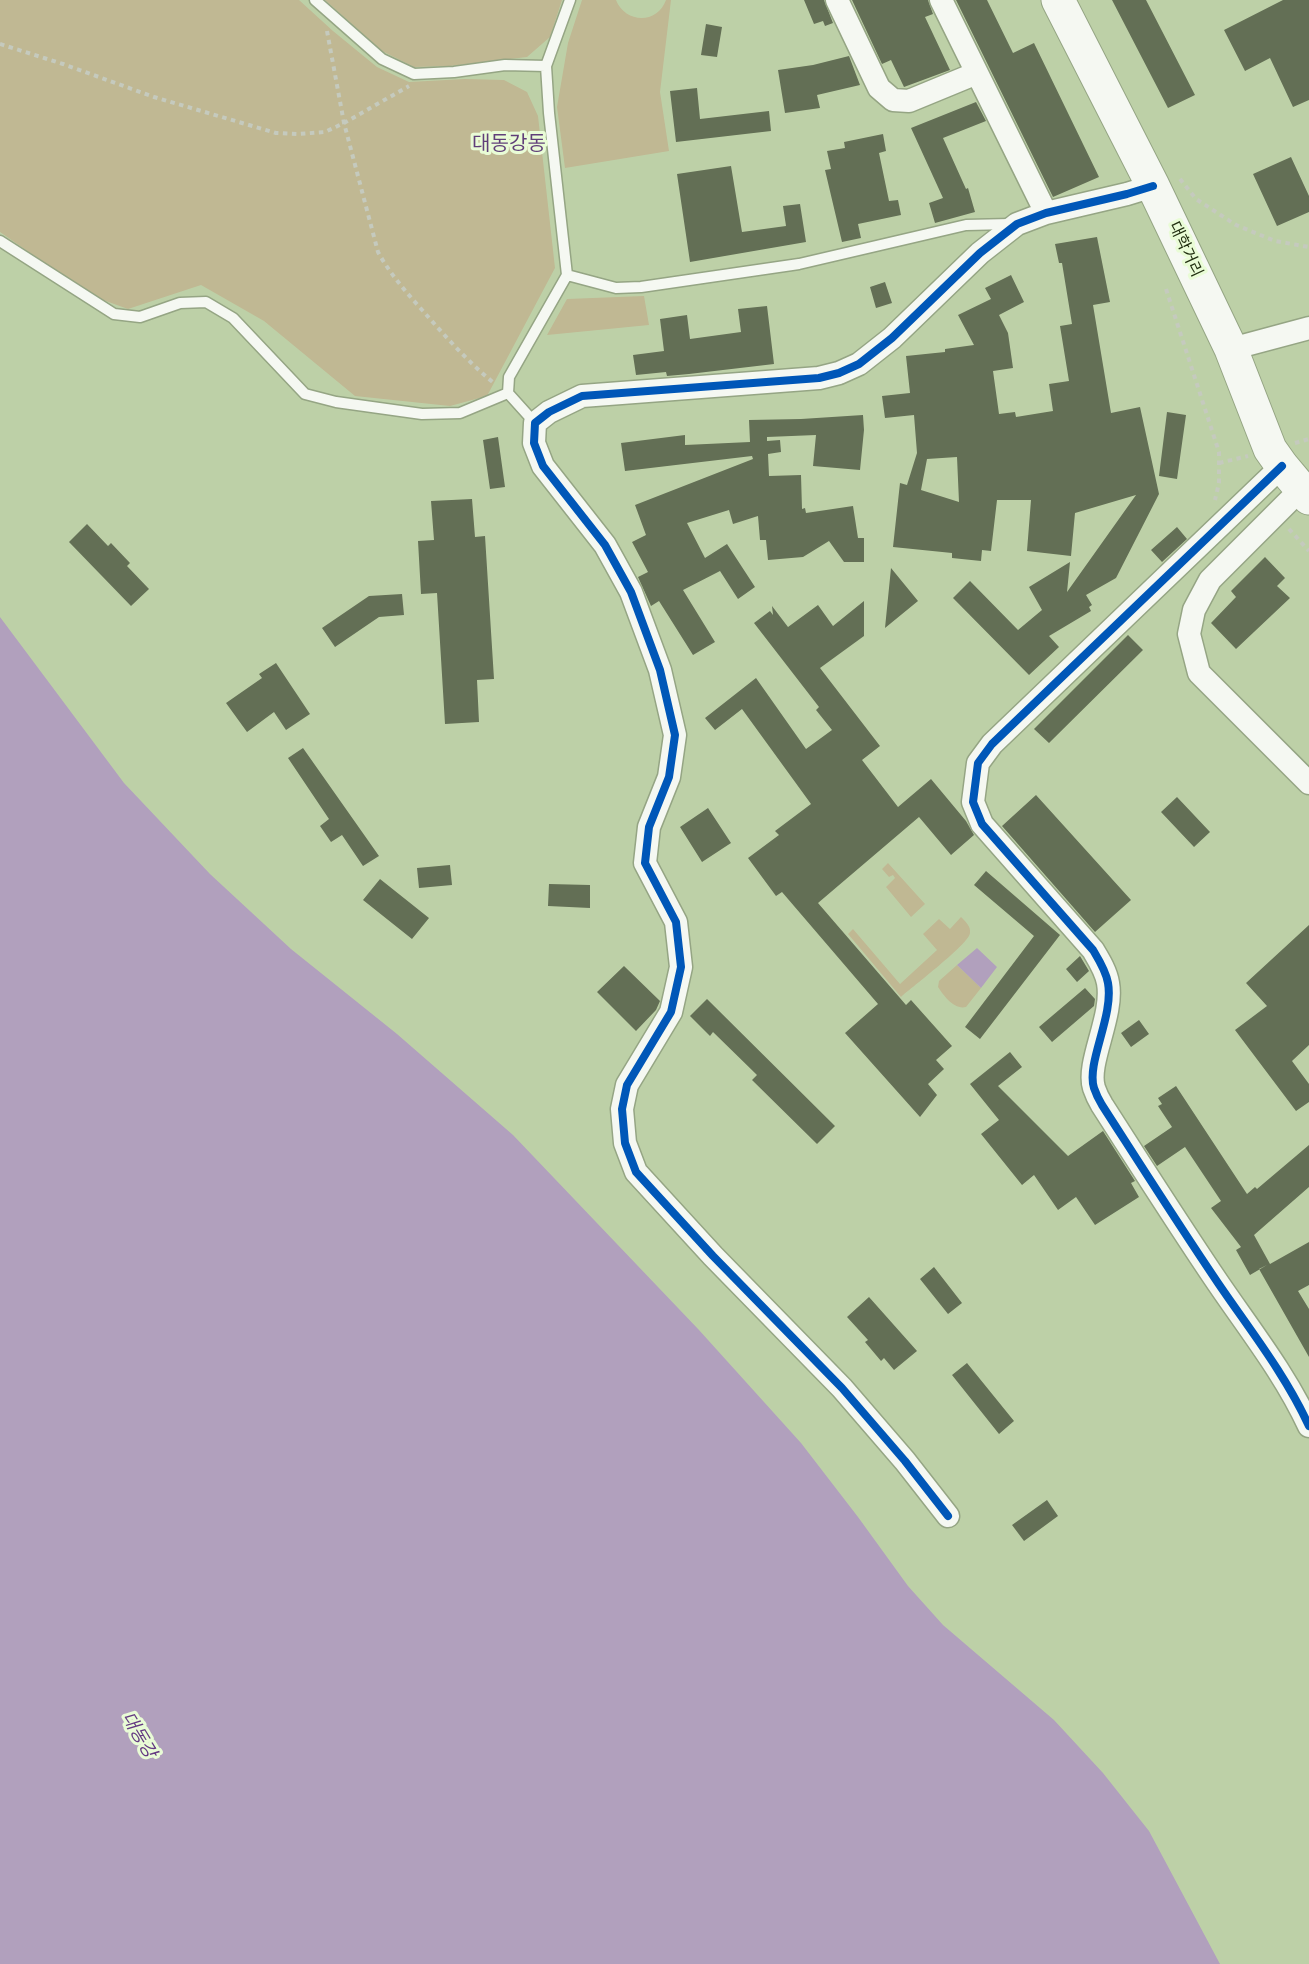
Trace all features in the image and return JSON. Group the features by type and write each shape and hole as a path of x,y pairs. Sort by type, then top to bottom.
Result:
{"main road":[{"name":"대학거리","path":"1058,0 1165,181 1270,449 1297,485"}],"street":[{"path":"837,0 879,88 893,100 909,101 977,73"},
{"path":"941,0 1046,213"},
{"path":"948,1516 905,1461 842,1388 713,1256 636,1172 625,1143 622,1109 627,1086 671,1012 681,967 676,922 645,863 649,827 669,777 675,735 660,670 631,592 605,545 543,466 534,443 535,423 549,412 582,396 819,378 838,373 859,364 892,338 980,253 1017,224 1046,213 1127,194 1165,181"},
{"path":"1231,349 1309,328"},
{"path":"1297,485 1210,580 1194,610 1189,634 1199,672 1309,783"},
{"path":"1297,485 992,744 978,763 973,802 982,824 1093,950 1105,971 1109,996 1095,1064 1093,1086 1102,1105 1217,1282 1271,1358 1309,1426"}],"lane":[{"path":"0,241 114,314 140,317 180,303 206,302 233,318 305,394 336,402 422,414 460,413 504,390 509,377 567,275 546,66 570,0"},
{"path":"319,3 382,59 414,74 454,72 505,65 546,66"},
{"path":"567,275 616,288 641,287 799,264 966,225 1017,224"},
{"path":"504,390 535,423"}],"path":[{"path":"319,3 344,123 375,242 387,269 479,371 504,390"},
{"path":"0,44 154,97 276,133 325,132 430,74"},
{"path":"1165,181 1196,198 1236,225 1275,241 1309,247"},
{"path":"1166,290 1219,452 1219,483 1214,504"}],"shaded area":[{"path":"0,0 299,0 377,67 409,82 465,79 504,80 527,92 538,116 555,268 487,396 450,406 355,396 264,321 201,285 128,309 92,296 0,232"},
{"path":"325,0 562,0 550,37 527,57 450,66 414,67 382,51"},
{"path":"582,0 616,0 626,13 641,18 656,14 666,0 671,0 660,92 669,151 565,168 557,107 568,43"},
{"path":"644,296 649,325 547,335 567,299"},
{"path":"888,863 925,904 911,917 886,887 895,878 893,875 889,877 882,869"},
{"path":"961,917 970,928 967,938 951,955 901,997 848,934 853,929 900,984 937,950 923,934 939,919 950,929"},
{"path":"957,965 981,988 966,1007 953,1004 938,987 939,981"}],"water":[{"name":"대동강","path":"0,617 124,783 210,874 291,949 397,1034 513,1135 699,1330 801,1443 908,1586 943,1625 1054,1720 1103,1773 1149,1831 1220,1964 0,1964"},
{"path":"977,948 997,967 981,988 957,965"}],"building":[{"path":"804,0 824,0 833,23 825,26 823,21 814,24"},
{"path":"852,0 928,0 933,14 925,17 950,70 904,87 891,60 882,64"},
{"path":"956,0 987,0 1013,53 1034,43 1099,177 1053,197"},
{"path":"1112,0 1146,0 1195,95 1168,108"},
{"path":"1283,0 1309,0 1309,100 1293,107 1270,58 1245,71 1224,30"},
{"path":"706,24 722,27 717,57 701,55"},
{"path":"849,56 860,85 817,95 820,108 785,113 778,70 813,65"},
{"path":"697,88 700,119 769,111 771,131 676,142 670,91"},
{"path":"976,102 986,121 943,138 966,189 968,188 975,212 935,223 929,203 943,198 911,128"},
{"path":"883,134 886,151 879,153 889,201 898,200 901,215 858,224 861,238 842,242 825,170 831,169 827,151 845,148 844,142"},
{"path":"1291,157 1309,196 1309,212 1277,226 1253,174"},
{"path":"731,166 742,232 786,226 783,206 800,204 806,242 690,262 677,174"},
{"path":"1097,237 1110,302 1093,305 1111,413 1140,407 1159,494 1116,578 1086,595 1092,605 1089,607 1091,611 1049,636 1059,647 1029,675 953,598 970,581 1018,630 1042,610 1029,587 1070,562 1067,592 1136,495 1075,513 1071,556 1027,551 1031,500 997,500 991,551 982,550 981,561 952,558 952,553 893,547 900,483 907,485 917,453 914,415 885,418 882,396 910,393 906,356 945,352 945,349 974,345 958,315 991,299 985,288 1011,275 1024,302 999,315 1008,333 1013,368 993,371 999,414 1015,412 1016,417 1053,411 1049,384 1069,381 1060,326 1072,324 1062,263 1059,263 1055,244","holes":["957,457 959,502 921,490 927,459"]},
{"path":"885,282 892,303 876,308 870,287"},
{"path":"767,306 774,364 667,376 666,372 636,375 633,355 664,351 660,319 687,315 690,339 741,332 738,309"},
{"path":"1167,412 1186,415 1177,479 1159,476"},
{"path":"863,415 864,430 860,470 813,466 816,435 767,437 767,441 780,440 781,452 768,454 769,476 801,475 802,509 805,508 806,513 853,506 858,538 864,538 864,562 844,562 829,541 803,557 768,560 766,540 760,540 758,516 733,524 729,510 687,523 705,558 727,544 755,587 738,599 720,571 683,590 715,642 693,655 659,601 651,606 638,577 648,572 632,542 646,535 635,505 753,459 752,456 625,471 621,443 685,435 685,445 750,442 749,420"},
{"path":"498,437 505,487 490,489 483,440"},
{"path":"472,499 475,537 485,536 494,679 477,680 479,722 445,724 437,593 421,594 418,541 434,540 431,501"},
{"path":"87,524 108,546 111,543 130,563 127,566 149,589 131,606 69,542"},
{"path":"1177,527 1187,539 1162,562 1151,550"},
{"path":"1265,557 1285,578 1277,586 1290,598 1236,649 1211,623 1236,597 1231,591"},
{"path":"891,568 918,601 885,628"},
{"path":"402,594 404,615 379,617 335,647 322,628 369,596"},
{"path":"864,601 864,636 820,668 880,746 862,760 898,807 931,779 966,821 974,835 951,855 919,817 818,903 906,1005 911,1000 952,1046 936,1060 944,1069 928,1084 937,1095 920,1117 845,1033 878,1004 782,892 776,896 748,858 779,835 775,831 811,804 742,709 715,730 705,718 756,678 806,749 832,730 816,710 819,707 754,623 770,611 773,615 772,606 788,627 818,605 833,626"},
{"path":"1128,635 1143,650 1049,743 1034,729"},
{"path":"276,663 310,714 286,730 274,712 247,732 226,703 262,678 259,674"},
{"path":"303,748 379,856 363,866 342,835 331,842 320,826 329,819 288,758"},
{"path":"1036,795 1131,900 1095,932 1002,826"},
{"path":"1177,797 1210,832 1194,847 1161,812"},
{"path":"708,808 731,843 702,862 680,827"},
{"path":"450,865 452,885 419,888 417,868"},
{"path":"986,871 1060,935 980,1039 965,1027 1034,936 974,885"},
{"path":"380,879 429,918 412,939 363,900"},
{"path":"549,884 590,885 590,908 548,906"},
{"path":"1309,925 1309,1045 1292,1061 1309,1084 1309,1102 1296,1111 1235,1030 1267,1006 1246,983"},
{"path":"1080,956 1089,971 1077,982 1066,969"},
{"path":"624,966 660,1001 656,1010 636,1031 597,992"},
{"path":"1085,988 1095,999 1094,1006 1052,1042 1039,1027"},
{"path":"707,999 835,1126 817,1144 752,1080 757,1075 713,1032 710,1036 690,1016"},
{"path":"1139,1020 1149,1034 1131,1047 1121,1033"},
{"path":"1010,1052 1022,1067 998,1086 1068,1156 1103,1131 1135,1181 1131,1183 1139,1197 1095,1225 1076,1197 1058,1210 1034,1175 1022,1185 981,1134 999,1120 970,1084"},
{"path":"1176,1086 1247,1194 1255,1187 1257,1189 1309,1145 1309,1187 1254,1235 1270,1264 1309,1242 1309,1285 1298,1291 1309,1309 1309,1357 1259,1270 1250,1275 1236,1250 1241,1247 1211,1208 1221,1201 1185,1147 1157,1166 1144,1146 1172,1127 1158,1106 1162,1104 1158,1098"},
{"path":"934,1267 962,1303 948,1314 920,1279"},
{"path":"869,1297 917,1351 894,1370 884,1358 881,1361 865,1342 868,1340 847,1317"},
{"path":"967,1363 1014,1421 999,1434 952,1375"},
{"path":"1047,1500 1058,1516 1024,1541 1012,1525"}],"cycle path":[{"path":"948,1516 905,1461 842,1388 713,1256 636,1172 625,1143 622,1109 627,1085 671,1012 681,967 676,922 645,863 649,827 669,777 675,735 660,670 631,592 605,545 543,466 534,443 535,423 549,412 582,396 819,378 839,373 859,364 892,338 980,253 1017,224 1046,213 1153,186"},
{"path":"1282,466 992,744 978,763 973,802 982,824 1093,950 1100,962 1107,979 1109,996 1094,1066 1094,1088 1097,1095 1188,1239 1278,1370 1309,1426"}],"district":[{"name":"대동강동","path":"509,146"}]}
